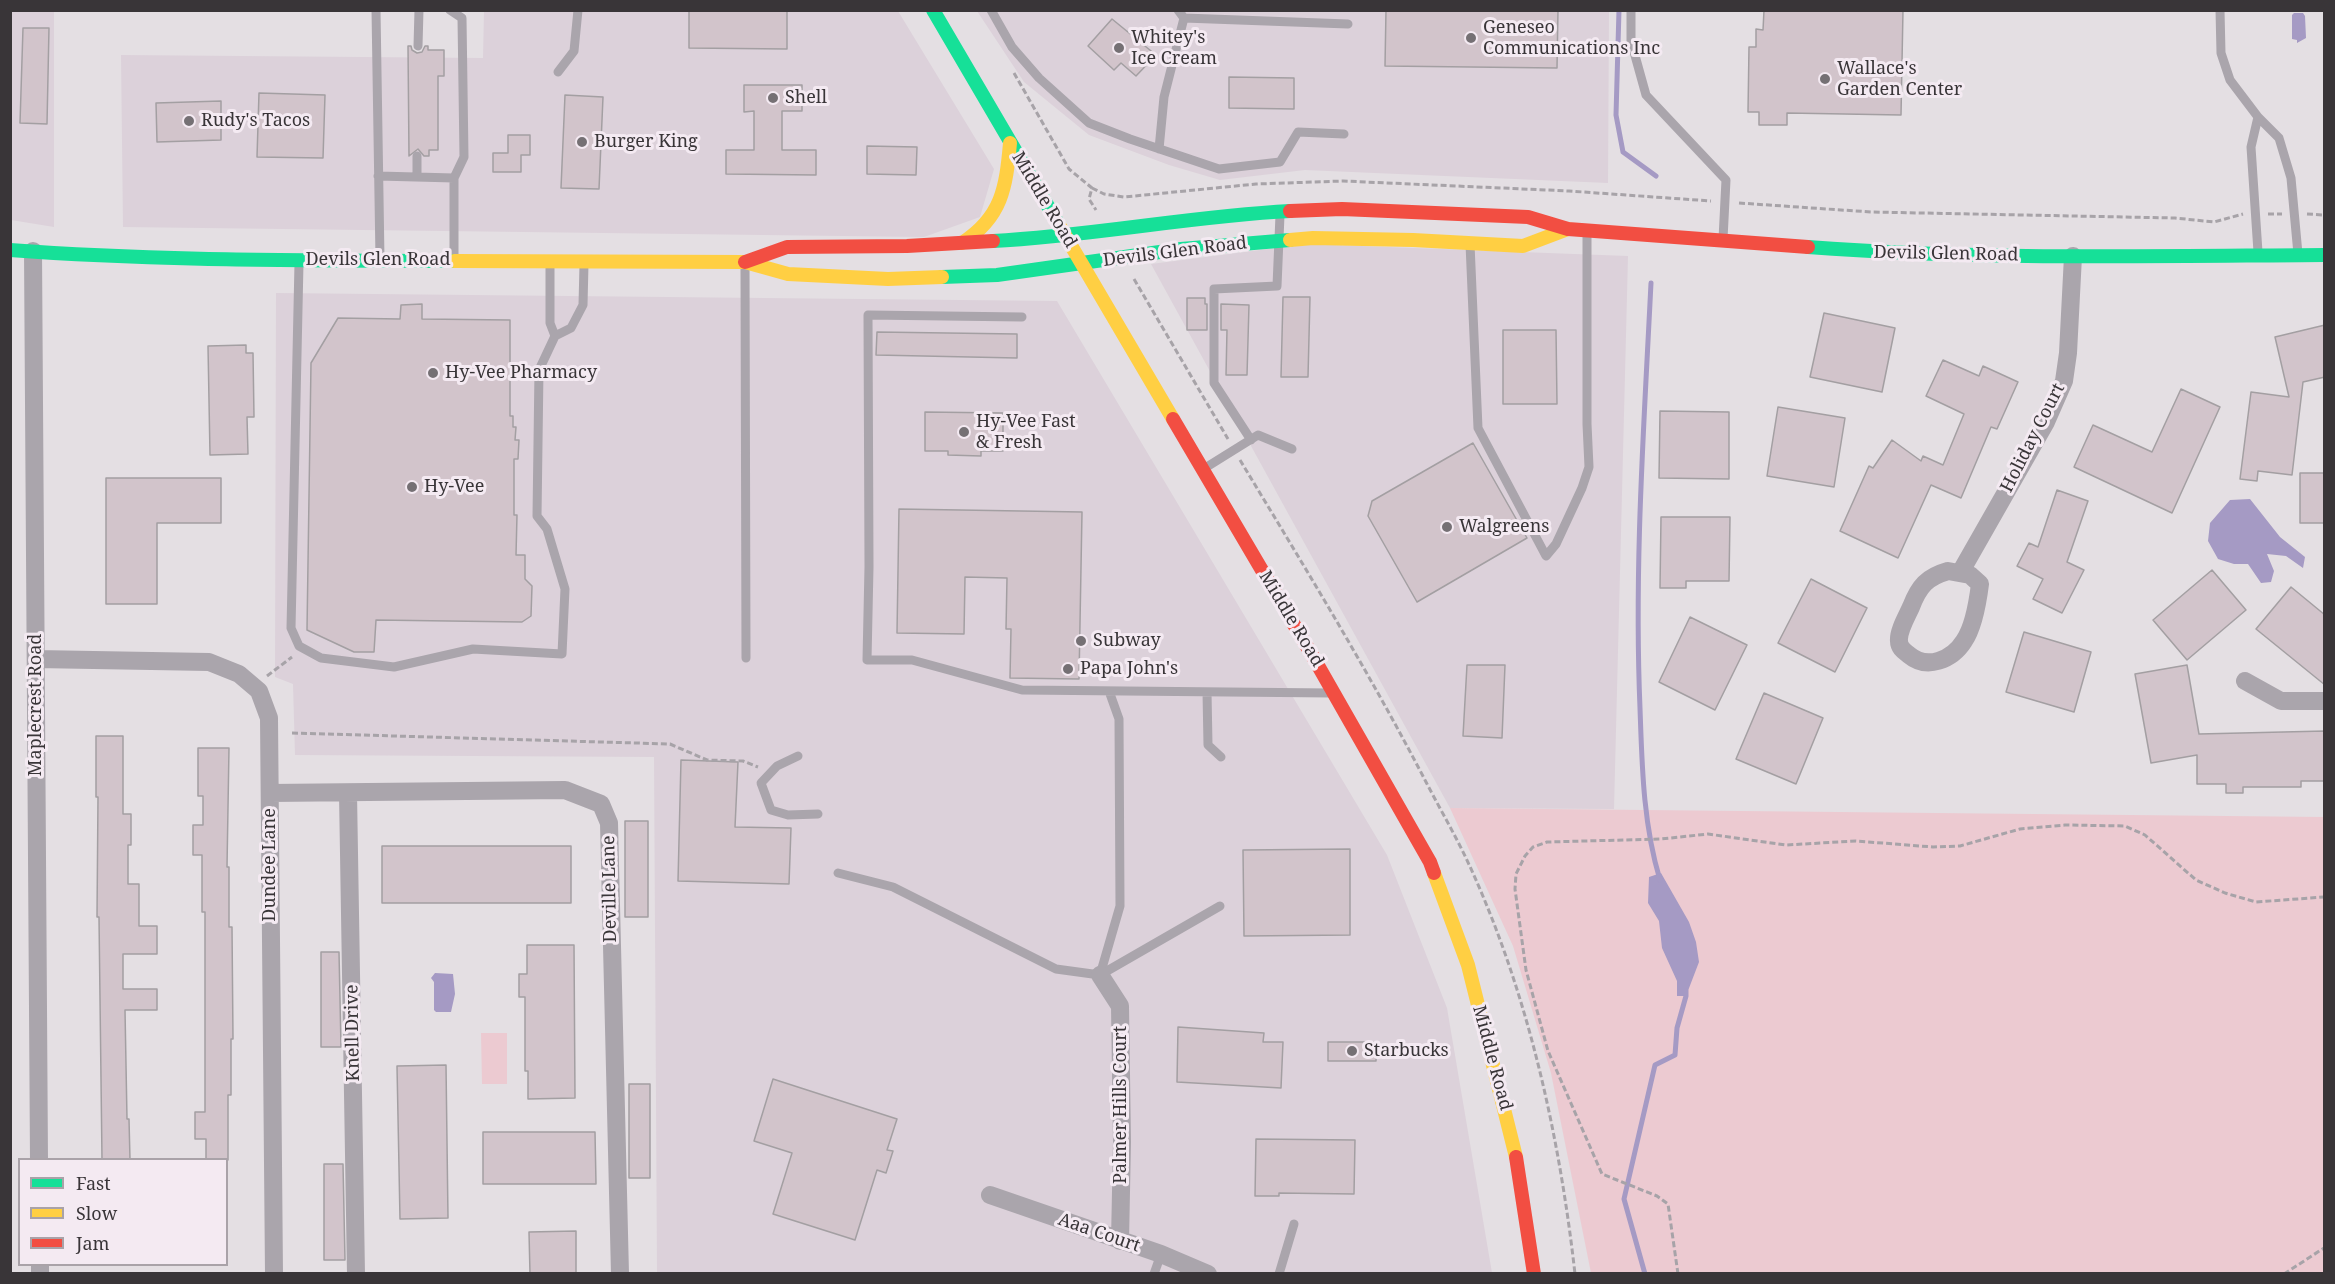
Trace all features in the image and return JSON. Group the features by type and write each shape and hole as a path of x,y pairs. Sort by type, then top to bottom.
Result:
{"main road":[{"name":"Middle Road","path":"933,10 1334,693 1430,862 1468,965 1513,1140 1534,1274"},
{"path":"962,243 974,236 993,218 1002,199 1010,143"},
{"name":"Devils Glen Road","path":"745,262 787,247 907,246 1032,239 1208,217 1280,212 1393,210 1528,217 1568,230 1869,252 1994,256 2325,255"},
{"name":"Devils Glen Road","path":"10,250 119,257 745,262 788,274 888,279 997,275 1181,249 1279,240 1360,238 1523,246 1568,230"}],"street":[{"name":"Maplecrest Road","path":"33,251 39,1158"},
{"name":"Holiday Court","path":"1960,573 2046,422 2064,381 2068,353 2073,256"},
{"path":"1948,571 1960,573 1970,575 1980,584 1978,602 1964,642 1942,661 1929,663 1914,659 1900,647 1898,639 1916,595 1932,575 1948,571"},
{"name":"Dundee Lane","path":"36,659 209,662 239,674 259,691 269,718 274,1274"},
{"path":"2245,681 2280,701 2325,701"},
{"name":"Deville Lane","path":"270,793 565,790 602,804 609,823 620,1274"},
{"name":"Knell Drive","path":"348,793 356,1274"},
{"name":"Palmer Hills Court","path":"1100,975 1120,1006 1120,1240"},
{"name":"Aaa Court","path":"990,1195 1161,1254 1208,1274"}],"lane":[{"path":"376,10 380,259"},
{"path":"418,46 419,10"},
{"path":"450,10 462,18 464,158 454,178 454,260"},
{"path":"558,72 574,51 578,10"},
{"path":"991,10 1012,47 1040,78 1089,123 1159,149 1219,169 1280,162 1298,132 1344,134"},
{"path":"1631,10 1631,41 1646,95 1726,180 1723,241"},
{"path":"2220,10 2222,53 2230,80 2258,117 2279,138 2291,178 2298,255"},
{"path":"1159,149 1164,98 1181,14 1348,24"},
{"path":"2258,117 2252,147 2258,255"},
{"path":"417,156 417,177"},
{"path":"378,177 454,178"},
{"path":"1251,440 1214,383 1214,289 1277,286 1280,212"},
{"path":"1469,242 1478,428 1546,556 1556,544 1589,467 1587,230"},
{"path":"299,259 291,628 299,646 321,658 394,667 473,649 562,654 565,589 547,529 537,516 539,370 555,336 571,328 583,305 584,262"},
{"path":"550,261 550,323 555,336"},
{"path":"745,262 746,658"},
{"path":"1022,317 868,315 867,660 912,660 1022,690 1334,693"},
{"path":"1202,470 1258,435 1292,449"},
{"path":"1100,975 1120,906 1119,719 1109,691"},
{"path":"1208,692 1208,745 1221,757"},
{"path":"798,756 777,766 761,783 771,810 788,815 818,814"},
{"path":"838,873 893,887 1056,969 1100,975 1220,906"},
{"path":"1279,1274 1294,1224"},
{"path":"1154,1274 1161,1254"}],"path":[{"path":"1092,188 1104,194 1124,197 1256,184 1343,181 1569,191 1871,212 2175,218 2203,222 2214,222 2236,214 2325,215"},
{"path":"253,686 303,649"},
{"path":"292,733 669,744 707,760 743,761 771,772"},
{"path":"1678,1274 1668,1204 1664,1200 1602,1174 1548,1051 1526,970 1515,889 1516,873 1533,847 1547,842 1708,834 1786,845 1856,841 1933,848 1960,846 2020,829 2065,825 2125,826 2145,835 2196,880 2225,893 2256,902 2325,897"},
{"path":"2284,1274 2325,1248"}],"shaded area":[{"path":"10,11 54,11 54,227 11,220"},
{"path":"484,11 898,11 994,169 980,217 924,237 123,227 121,55 483,58"},
{"path":"977,11 1609,11 1608,183 1305,170 1220,180 1169,165 1089,135 1024,82"},
{"path":"2303,13 2305,16 2306,38 2297,43 2297,40 2292,39 2292,15"},
{"path":"1307,244 1628,256 1614,809 1450,808 1151,264"},
{"path":"276,293 1057,301 1387,855 1447,1008 1492,1273 657,1273 654,757 295,755 293,684 275,677"},
{"path":"2250,499 2280,537 2305,557 2303,568 2286,556 2267,554 2274,571 2271,582 2261,583 2248,564 2234,564 2218,559 2208,541 2210,523 2230,500"},
{"path":"1450,808 2324,817 2324,1273 1591,1273 1551,1073 1513,946"},
{"path":"1661,873 1689,922 1696,942 1699,962 1686,996 1677,996 1677,981 1662,948 1659,921 1648,903 1649,877"},
{"path":"435,973 453,974 455,994 451,1012 434,1010 434,982 431,978"},
{"path":"481,1033 507,1033 507,1084 482,1084"}],"building":[{"path":"689,10 787,10 787,49 689,48"},
{"name":"Geneseo Communications Inc","path":"1386,10 1558,10 1557,68 1385,66"},
{"name":"Wallace's Garden Center","path":"1764,10 1903,10 1901,115 1787,113 1787,125 1759,125 1759,112 1748,112 1749,47 1756,47 1756,29 1763,30"},
{"name":"Whitey's Ice Cream","path":"1112,19 1156,55 1136,76 1121,63 1114,70 1088,46"},
{"path":"23,28 49,28 47,124 20,123"},
{"path":"408,46 411,46 412,50 417,53 422,52 425,46 428,46 428,50 444,50 444,76 438,76 438,150 429,150 429,156 424,156 418,149 409,156"},
{"path":"1229,77 1294,78 1294,109 1229,108"},
{"name":"Shell","path":"744,85 802,85 802,111 782,111 782,150 816,150 816,175 726,174 726,150 754,150 754,111 744,112"},
{"path":"259,93 325,95 323,158 257,157"},
{"name":"Burger King","path":"565,95 603,97 599,189 561,188"},
{"name":"Rudy's Tacos","path":"221,101 221,140 157,142 156,103"},
{"path":"508,135 530,135 530,155 521,155 521,172 493,172 493,153 508,153"},
{"path":"867,146 917,147 916,175 867,174"},
{"path":"1283,297 1310,297 1308,377 1281,377"},
{"path":"1187,298 1205,298 1207,330 1187,330"},
{"name":"Hy-Vee","path":"422,304 422,319 510,320 510,416 513,416 513,427 516,427 515,440 519,440 518,459 514,459 514,515 517,515 516,555 525,555 525,579 532,586 531,616 522,622 376,620 374,652 354,652 307,630 311,363 338,318 400,319 401,305"},
{"path":"1221,304 1249,305 1247,375 1226,375 1227,330 1221,330"},
{"path":"1824,313 1895,328 1882,392 1810,377"},
{"path":"2325,325 2325,377 2303,382 2292,475 2258,471 2257,481 2240,479 2251,392 2289,397 2275,337"},
{"path":"1503,330 1556,330 1557,404 1503,404"},
{"path":"877,332 1017,334 1017,358 876,355"},
{"path":"246,345 246,353 253,353 254,417 247,417 248,454 210,455 208,346"},
{"path":"1943,360 1979,376 1983,366 2018,382 1997,429 1991,427 1961,498 1931,485 1898,558 1840,531 1869,466 1873,468 1892,440 1921,461 1923,456 1943,465 1964,414 1926,396"},
{"path":"2181,389 2220,407 2172,513 2074,467 2093,425 2152,452"},
{"path":"1778,407 1845,418 1834,487 1767,476"},
{"path":"1660,411 1729,412 1729,479 1659,478"},
{"name":"Hy-Vee Fast & Fresh","path":"925,412 1003,413 1003,451 981,451 981,456 948,455 948,451 925,451"},
{"name":"Walgreens","path":"1473,443 1527,538 1417,602 1368,516 1372,501"},
{"path":"2300,473 2325,473 2325,523 2300,523"},
{"path":"106,478 221,478 221,523 157,523 157,604 106,604"},
{"path":"2057,490 2088,501 2067,562 2084,570 2062,613 2033,599 2043,579 2017,566 2029,543 2038,547"},
{"path":"899,509 1082,512 1079,679 1010,678 1011,629 1006,629 1007,578 965,577 964,634 897,633"},
{"path":"1661,517 1730,517 1729,581 1686,581 1686,588 1660,588"},
{"path":"2212,570 2246,610 2187,660 2153,620"},
{"path":"1811,579 1867,608 1835,672 1778,643"},
{"path":"2291,587 2325,615 2325,685 2256,629"},
{"path":"1690,617 1747,645 1715,710 1659,682"},
{"path":"2024,632 2091,652 2074,712 2006,692"},
{"path":"1467,665 1505,665 1502,738 1463,736"},
{"path":"2187,665 2199,734 2325,731 2325,781 2301,781 2301,787 2243,787 2243,793 2226,793 2226,784 2197,784 2197,755 2151,763 2135,674"},
{"path":"1764,693 1823,718 1796,784 1736,759"},
{"path":"96,736 123,736 123,814 131,814 128,884 139,884 139,926 157,926 157,954 123,954 123,989 157,989 157,1010 125,1010 130,1158 102,1158 99,917 97,917 98,797 96,797"},
{"path":"198,748 229,748 227,867 229,867 229,927 232,927 233,1039 231,1039 231,1095 228,1095 228,1158 206,1158 206,1139 195,1139 195,1112 205,1112 205,912 202,912 202,855 193,855 193,825 203,825 203,796 198,796"},
{"path":"681,760 738,762 735,827 791,828 789,884 678,881"},
{"path":"625,821 648,821 648,917 625,917"},
{"path":"382,846 571,846 571,903 382,903"},
{"path":"1350,849 1350,935 1244,936 1243,850"},
{"path":"527,945 574,945 575,1098 528,1099 528,1071 525,1071 525,997 519,997 519,974 527,974"},
{"path":"321,952 339,952 341,1047 321,1047"},
{"path":"1178,1027 1264,1033 1263,1042 1283,1042 1281,1088 1177,1082"},
{"name":"Starbucks","path":"1328,1042 1376,1042 1376,1061 1328,1061"},
{"path":"446,1065 448,1218 400,1219 397,1066"},
{"path":"773,1079 897,1119 887,1150 893,1151 886,1173 877,1170 855,1240 773,1214 792,1153 754,1141"},
{"path":"629,1084 650,1084 650,1178 629,1178"},
{"path":"483,1132 595,1132 596,1184 483,1184"},
{"path":"1256,1139 1355,1140 1354,1194 1279,1193 1279,1196 1255,1196"},
{"path":"324,1164 343,1164 345,1260 324,1260"},
{"path":"576,1231 576,1274 530,1274 529,1232"}],"waterway":[{"path":"1619,10 1616,115 1623,152 1656,176"},
{"path":"1651,283 1641,496 1638,655 1644,794 1650,838 1660,880"},
{"path":"1645,1274 1624,1199 1655,1065 1675,1055 1677,1028 1686,991"}],"traffic: fast":[{"path":"933,10 1059,225"},
{"path":"993,241 1290,211"},
{"path":"942,277 997,275 1181,249 1290,240"},
{"path":"1808,247 2001,256 2324,255"},
{"path":"10,250 176,258 454,261"}],"traffic: slow":[{"path":"962,243 986,223 1000,200 1004,188 1010,143"},
{"path":"1059,225 1173,419"},
{"path":"1290,240 1313,238 1413,240 1523,246 1568,229"},
{"path":"454,261 745,262 788,274 888,279 942,277"},
{"path":"1434,873 1468,965 1516,1157"}],"traffic: jam":[{"path":"1290,211 1342,209 1528,217 1568,229 1808,247"},
{"path":"745,262 787,247 907,246 993,241"},
{"path":"1173,419 1316,662 1430,862 1434,873"},
{"path":"1516,1157 1534,1274"}],"place":[{"name":"Geneseo Communications Inc","path":"1471,38"},
{"name":"Whitey's Ice Cream","path":"1119,48"},
{"name":"Wallace's Garden Center","path":"1825,79"},
{"name":"Shell","path":"773,98"},
{"name":"Rudy's Tacos","path":"189,121"},
{"name":"Burger King","path":"582,142"},
{"name":"Hy-Vee Pharmacy","path":"433,373"},
{"name":"Hy-Vee Fast & Fresh","path":"964,432"},
{"name":"Hy-Vee","path":"412,487"},
{"name":"Walgreens","path":"1447,527"},
{"name":"Subway","path":"1081,641"},
{"name":"Papa John's","path":"1068,669"},
{"name":"Starbucks","path":"1352,1051"}]}
